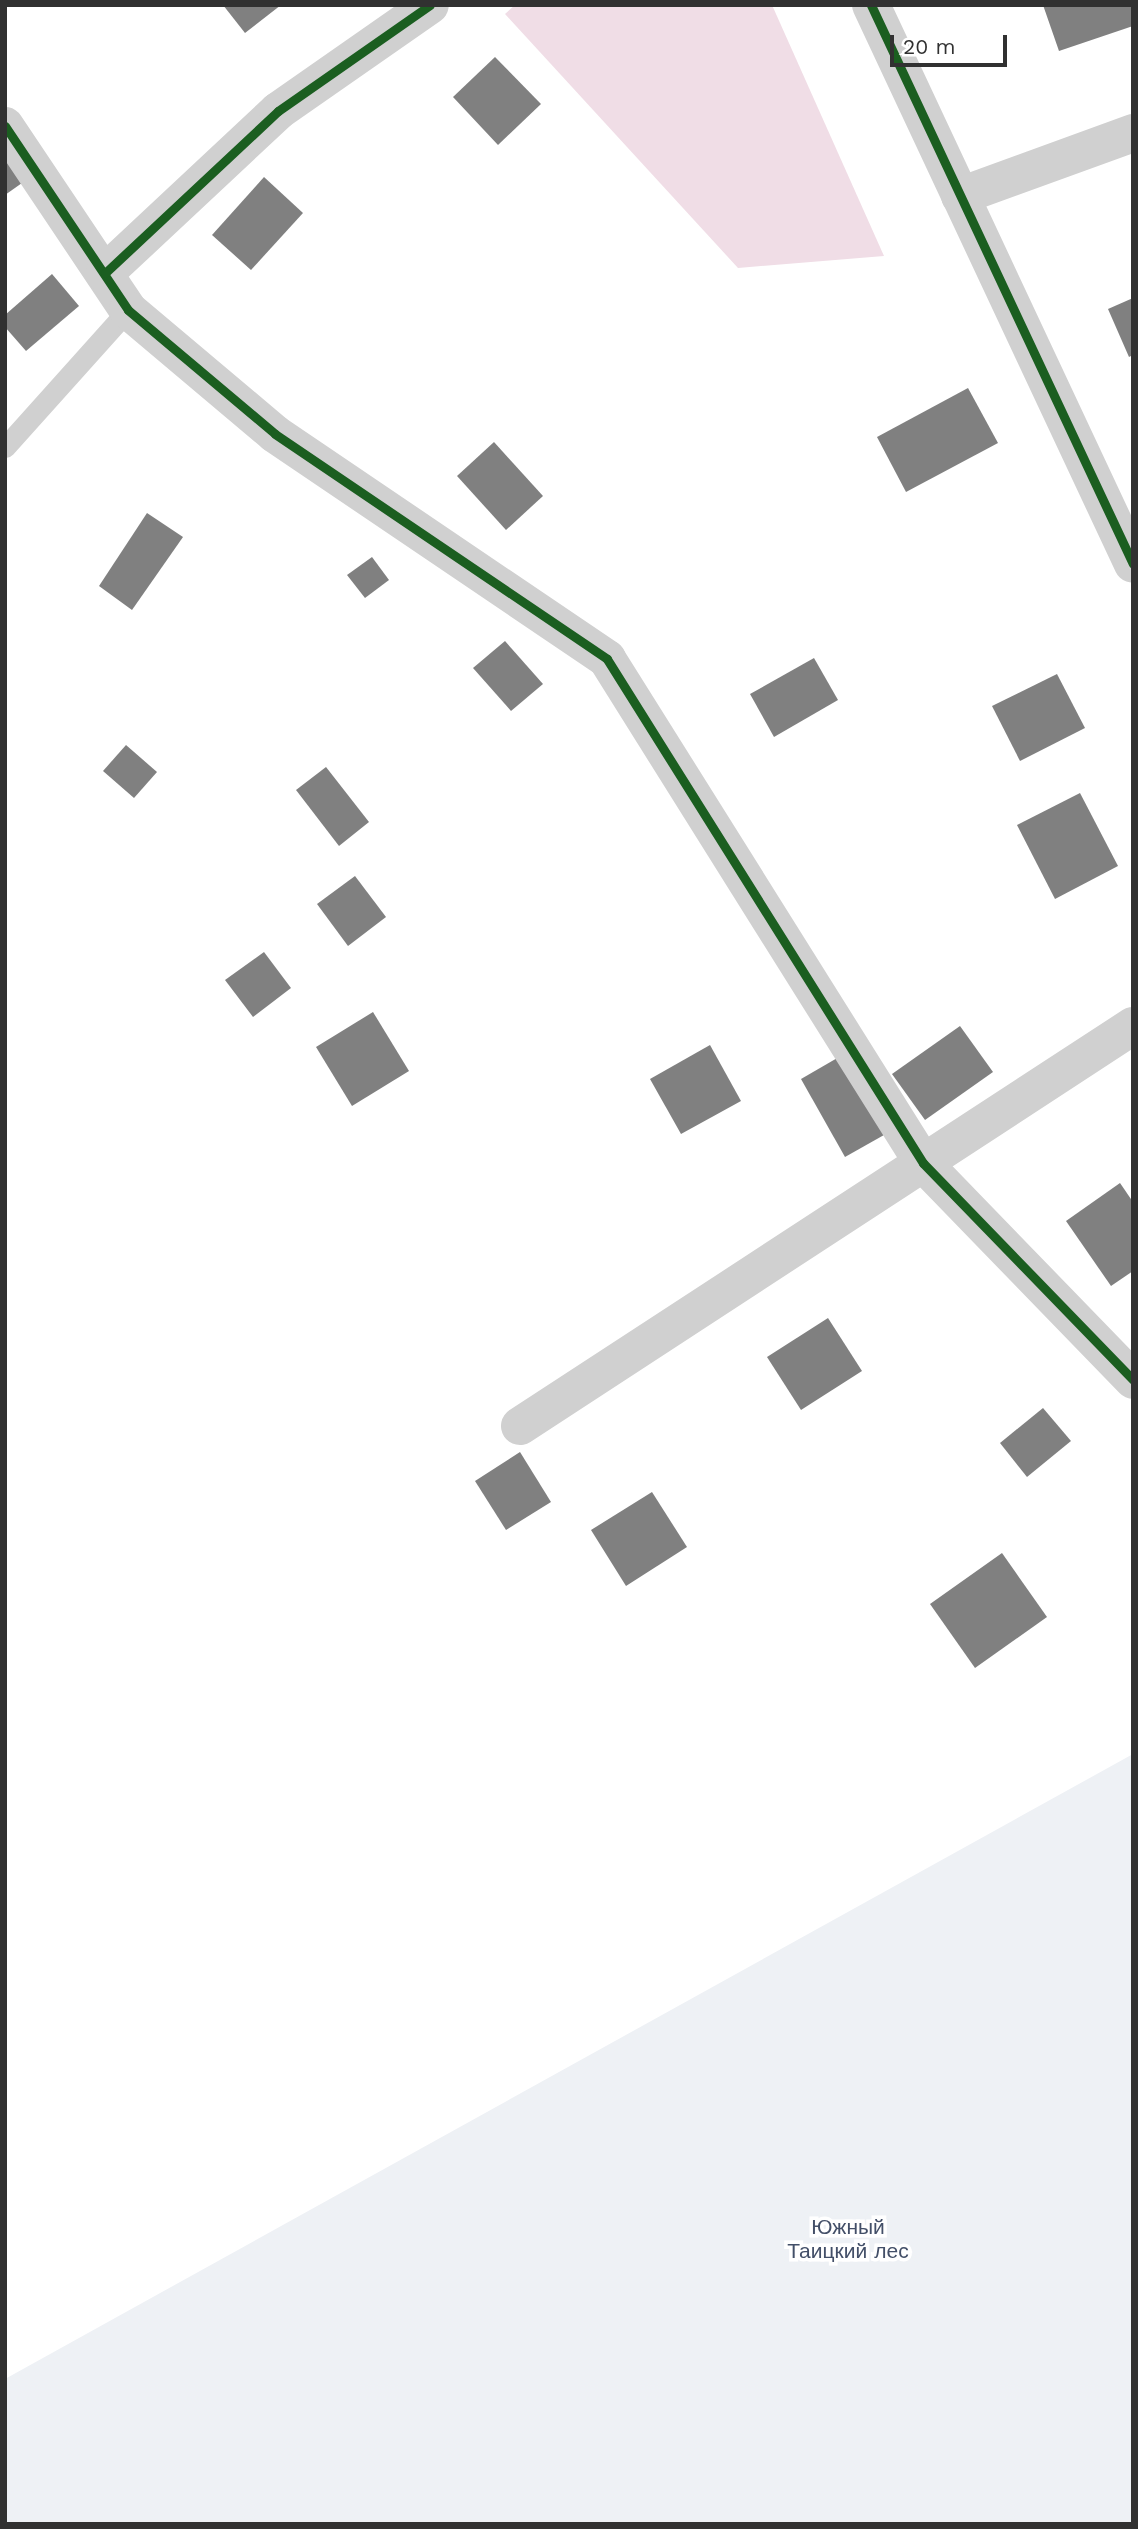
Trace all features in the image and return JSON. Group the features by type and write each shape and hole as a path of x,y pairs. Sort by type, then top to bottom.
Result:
{"street":[{"path":"105,273 278,111 430,5"},
{"path":"871,5 1133,564"},
{"path":"5,126 128,310 275,433 607,659 923,1163 1133,1380"},
{"path":"960,196 1133,133"},
{"path":"520,1426 1133,1026"}],"lane":[{"path":"5,447 128,310"}],"green space":[{"name":"Южный Таицкий лес","path":"1133,1754 1133,2524 5,2524 5,2379"}],"shaded area":[{"path":"515,5 772,5 884,256 738,268 505,14"}],"building":[{"path":"223,5 281,5 245,33"},
{"path":"1043,5 1133,5 1133,26 1059,51"},
{"path":"495,57 541,104 498,145 453,97"},
{"path":"5,159 22,183 5,195"},
{"path":"264,177 303,213 251,270 212,235"},
{"path":"52,274 79,306 26,351 5,327 5,315"},
{"path":"1133,298 1133,355 1129,357 1108,309"},
{"path":"968,388 998,443 906,492 877,437"},
{"path":"494,442 543,496 506,530 457,476"},
{"path":"147,513 183,537 132,610 99,586"},
{"path":"372,557 389,580 365,598 347,575"},
{"path":"505,641 543,684 511,711 473,668"},
{"path":"814,658 838,700 774,737 750,694"},
{"path":"1057,674 1085,728 1020,761 992,706"},
{"path":"126,745 157,772 134,798 103,771"},
{"path":"326,767 369,822 339,846 296,790"},
{"path":"1080,793 1118,866 1055,899 1017,825"},
{"path":"355,876 386,917 348,946 317,904"},
{"path":"264,952 291,988 253,1017 225,980"},
{"path":"373,1012 409,1071 352,1106 316,1047"},
{"path":"960,1026 993,1072 925,1120 892,1074"},
{"path":"710,1045 741,1101 681,1134 650,1079"},
{"path":"839,1057 884,1135 845,1157 801,1079"},
{"path":"1120,1183 1133,1202 1133,1271 1111,1286 1066,1221"},
{"path":"828,1318 862,1371 801,1410 767,1357"},
{"path":"1043,1408 1071,1441 1027,1477 1000,1443"},
{"path":"520,1452 551,1502 506,1530 475,1481"},
{"path":"652,1492 687,1547 626,1586 591,1530"},
{"path":"1002,1553 1047,1617 975,1668 930,1604"}],"cycle path":[{"path":"105,273 278,111 430,5"},
{"path":"871,5 1133,564"},
{"path":"5,126 128,310 275,434 607,659 923,1163 1133,1380"}]}
